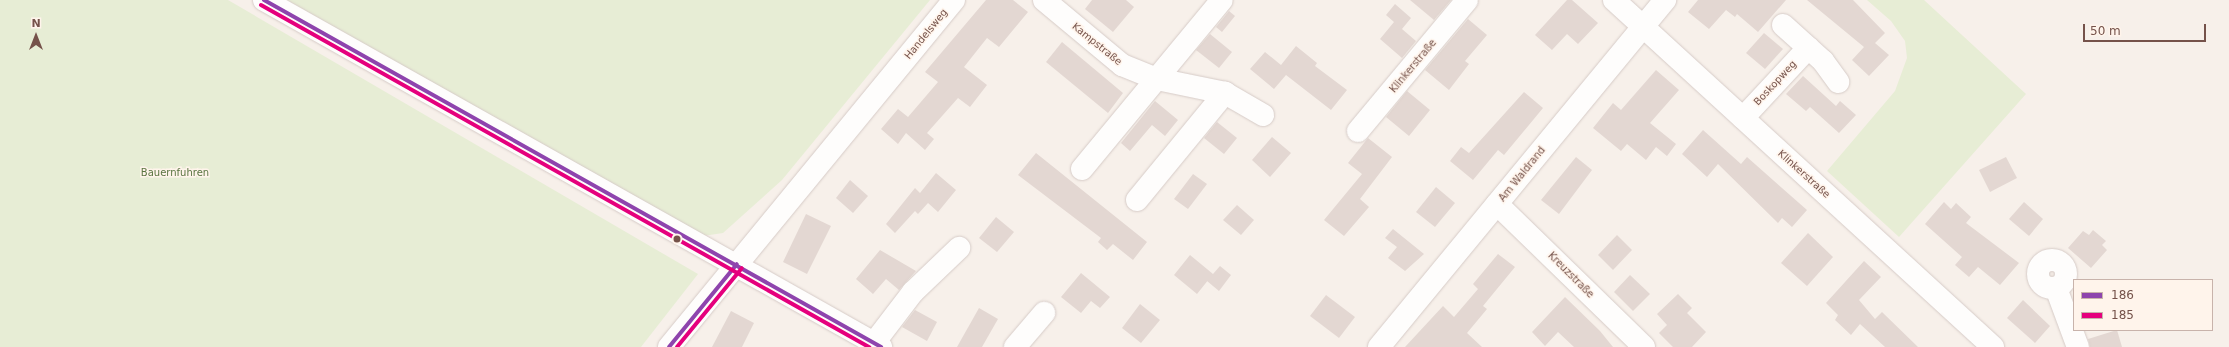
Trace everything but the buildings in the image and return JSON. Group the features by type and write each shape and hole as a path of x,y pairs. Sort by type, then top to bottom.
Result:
{"street":[{"path":"264,0 737,264 877,345 913,292 959,248"},
{"name":"Handelsweg","path":"669,347 954,0"},
{"name":"Kampstraße","path":"1044,0 1122,65 1157,79 1225,93 1263,115"},
{"path":"1082,169 1222,0"},
{"name":"Klinkerstraße","path":"1358,131 1468,0"},
{"name":"Klinkerstraße","path":"1614,0 1743,118 1982,343"},
{"name":"Am Waldrand","path":"1379,347 1665,0"},
{"path":"1783,25 1808,48 1838,82"},
{"name":"Boskopweg","path":"1743,118 1808,48"},
{"path":"1137,200 1225,93"},
{"name":"Kreuzstraße","path":"1498,204 1644,347"},
{"path":"2056,288 2078,347"},
{"path":"1015,347 1044,313"}],"green space":[{"name":"Bauernfuhren","path":"0,0 228,0 698,274 641,347 0,347"},
{"path":"287,0 930,0 782,180 723,233 696,237"},
{"path":"1867,0 1924,0 2026,94 1899,237 1827,171 1895,91 1907,58 1905,41 1891,21"}],"transit line":[{"name":"186","path":"264,0 881,347"},
{"name":"185","path":"261,5 869,347"},
{"name":"186","path":"669,347 737,264"},
{"name":"185","path":"677,347 742,268"}]}
